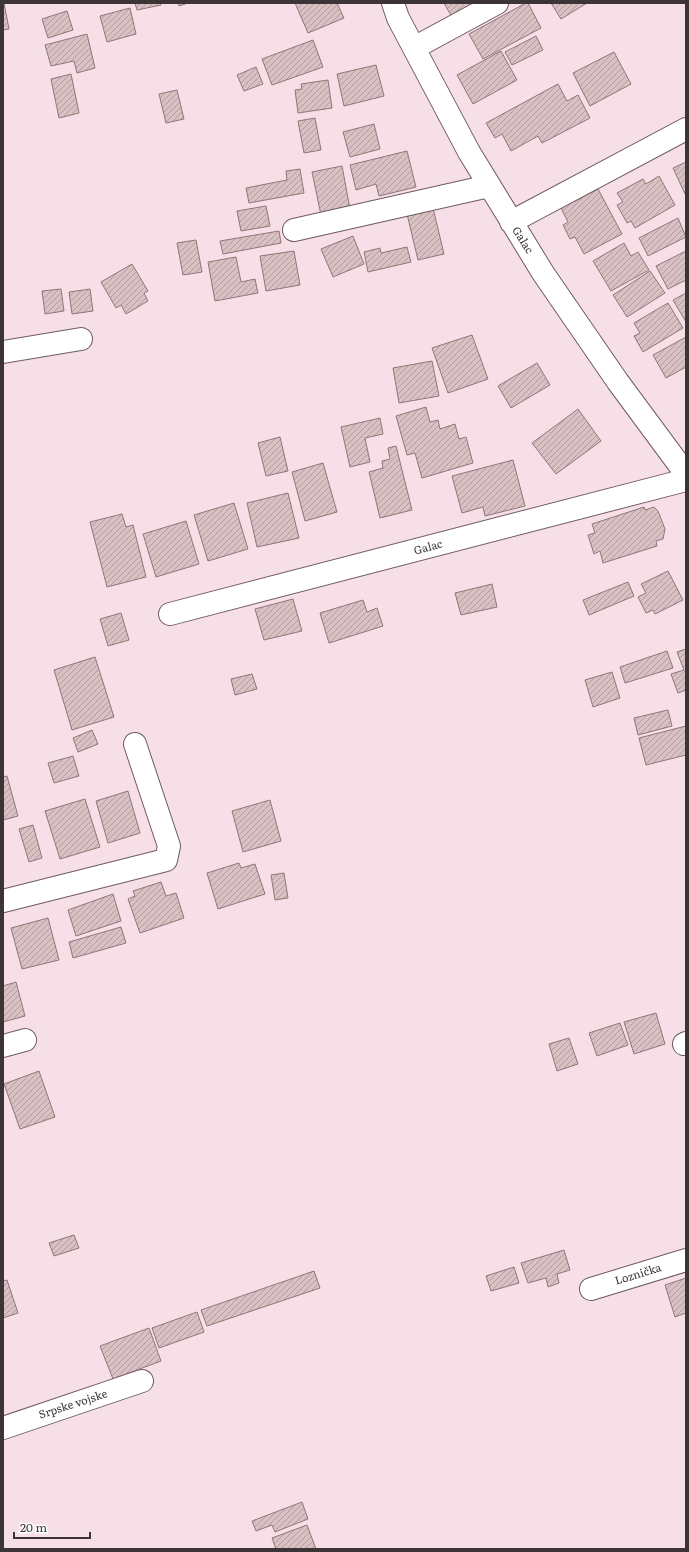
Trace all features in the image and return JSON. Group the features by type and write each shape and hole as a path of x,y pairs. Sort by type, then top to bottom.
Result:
{"street":[{"name":"Galac","path":"393,3 398,18 469,152 543,273 614,376 686,474"},
{"path":"414,48 497,3"},
{"name":"Galac","path":"512,222 686,129"},
{"path":"294,230 489,186"},
{"path":"3,352 81,339"},
{"name":"Galac","path":"170,614 686,480"},
{"path":"3,901 166,860 169,846 135,744"},
{"path":"3,1046 25,1040"},
{"name":"Loznička","path":"591,1289 686,1260"},
{"name":"Srpske vojske","path":"3,1428 142,1381"}],"building":[{"path":"3,3 9,29 3,30"},
{"path":"135,3 160,3 161,5 137,10"},
{"path":"178,3 188,3 179,6"},
{"path":"295,3 337,3 344,18 308,33"},
{"path":"444,3 480,3 453,19"},
{"path":"528,3 541,28 483,59 469,34"},
{"path":"551,3 587,3 561,19"},
{"path":"130,8 136,34 107,42 100,16"},
{"path":"67,11 73,30 48,38 42,19"},
{"path":"87,34 95,68 77,73 74,61 51,66 45,45"},
{"path":"536,36 543,50 512,65 505,52"},
{"path":"313,40 323,67 272,85 262,59"},
{"path":"501,51 517,80 473,104 457,75"},
{"path":"614,52 631,84 590,106 573,73"},
{"path":"376,65 384,96 344,106 337,74"},
{"path":"256,67 263,84 244,91 237,75"},
{"path":"71,74 79,113 59,118 51,79"},
{"path":"328,80 332,108 298,113 295,90 302,89 301,84"},
{"path":"558,84 567,101 578,95 590,118 542,143 538,136 511,151 502,134 495,138 486,123"},
{"path":"177,90 184,119 166,123 159,94"},
{"path":"315,118 321,150 304,153 298,121"},
{"path":"374,124 380,149 350,157 343,132"},
{"path":"407,151 416,187 379,196 376,184 356,190 350,165"},
{"path":"686,162 686,196 673,168"},
{"path":"342,166 350,209 321,215 312,172"},
{"path":"300,169 304,193 249,203 246,188 287,180 286,171"},
{"path":"659,176 675,205 635,228 631,221 627,223 617,205 623,202 617,193 643,179 646,184"},
{"path":"598,189 622,234 584,254 575,237 570,239 563,225 568,222 562,207 572,200 575,201"},
{"path":"266,206 270,226 241,231 237,211"},
{"path":"433,208 444,254 418,260 407,214"},
{"path":"678,218 686,237 648,256 639,238"},
{"path":"279,231 281,243 223,254 220,241"},
{"path":"353,236 364,264 333,277 321,249"},
{"path":"196,240 202,272 183,275 177,243"},
{"path":"624,243 631,256 638,252 649,270 611,291 593,261"},
{"path":"407,247 411,262 368,272 364,252 380,248 381,253"},
{"path":"294,251 300,285 266,291 260,256"},
{"path":"686,251 686,280 668,289 656,266"},
{"path":"236,257 241,282 255,279 258,293 215,301 208,262"},
{"path":"132,264 148,291 144,293 148,301 126,314 121,305 116,308 101,282"},
{"path":"650,271 665,293 627,317 613,295"},
{"path":"61,289 64,311 45,314 42,291"},
{"path":"90,289 93,311 72,314 69,292"},
{"path":"686,293 686,322 673,300"},
{"path":"668,303 683,328 643,352 634,336 640,333 634,323"},
{"path":"472,335 488,379 448,393 432,348"},
{"path":"686,337 686,367 666,378 653,355"},
{"path":"432,361 439,396 399,403 393,368"},
{"path":"537,363 550,385 511,408 498,386"},
{"path":"426,407 430,422 438,420 440,429 455,424 459,439 466,437 473,463 422,478 415,453 407,455 396,416"},
{"path":"578,409 601,441 556,474 532,443"},
{"path":"380,418 383,434 365,438 370,462 350,467 341,427"},
{"path":"280,437 288,471 266,476 258,443"},
{"path":"396,446 412,510 380,518 369,472 383,468 382,461 390,459 388,448"},
{"path":"513,460 525,506 485,516 483,507 462,513 452,476"},
{"path":"323,463 337,512 305,521 292,472"},
{"path":"288,493 299,538 257,547 247,503"},
{"path":"234,503 248,549 208,561 194,515"},
{"path":"644,507 645,510 654,507 658,511 665,529 663,539 656,541 657,546 603,563 600,551 594,554 588,535 595,533 592,524"},
{"path":"122,514 126,527 133,525 146,577 107,587 90,522"},
{"path":"186,521 199,564 156,577 143,534"},
{"path":"668,571 683,600 655,614 653,610 646,613 638,597 646,593 641,584"},
{"path":"628,582 634,596 589,615 583,600"},
{"path":"492,584 497,607 461,615 455,593"},
{"path":"293,599 302,631 264,640 255,609"},
{"path":"363,600 367,612 377,608 383,626 329,643 320,613"},
{"path":"121,613 129,640 108,646 100,619"},
{"path":"686,649 686,690 678,693 671,674 684,670 677,652"},
{"path":"667,651 673,668 625,683 620,667"},
{"path":"95,657 114,717 72,730 54,670"},
{"path":"612,672 620,698 593,707 585,680"},
{"path":"252,674 257,689 235,695 231,679"},
{"path":"668,710 672,726 638,735 634,718"},
{"path":"686,726 686,755 646,765 639,738"},
{"path":"92,730 98,744 78,752 73,738"},
{"path":"73,756 79,776 54,783 48,763"},
{"path":"7,776 18,816 3,820 3,777"},
{"path":"128,791 140,833 108,843 96,801"},
{"path":"85,799 100,847 60,859 45,811"},
{"path":"270,800 281,841 243,852 232,811"},
{"path":"33,825 42,858 29,862 19,829"},
{"path":"239,863 241,868 255,864 265,894 218,909 207,873"},
{"path":"284,873 288,898 275,900 271,875"},
{"path":"161,882 166,896 176,893 184,918 140,933 128,899 135,896 133,891"},
{"path":"113,894 121,921 76,936 68,910"},
{"path":"48,918 59,960 22,969 11,928"},
{"path":"121,927 126,943 73,958 69,942"},
{"path":"16,982 25,1016 3,1022 3,986"},
{"path":"656,1013 665,1044 634,1054 624,1022"},
{"path":"620,1023 628,1045 597,1056 589,1033"},
{"path":"569,1038 578,1064 557,1071 549,1044"},
{"path":"39,1071 55,1117 20,1129 4,1084"},
{"path":"74,1235 79,1248 54,1256 49,1243"},
{"path":"564,1250 570,1270 557,1274 559,1283 548,1287 546,1278 528,1283 521,1263"},
{"path":"514,1267 519,1283 491,1291 486,1276"},
{"path":"314,1271 320,1288 207,1326 201,1310"},
{"path":"686,1278 686,1313 675,1317 665,1285"},
{"path":"7,1280 18,1313 3,1318 3,1281"},
{"path":"197,1312 204,1332 159,1348 152,1328"},
{"path":"149,1328 161,1361 113,1379 100,1346"},
{"path":"302,1502 308,1519 275,1532 272,1525 256,1531 252,1521"},
{"path":"307,1525 316,1549 276,1549 272,1538"}]}
